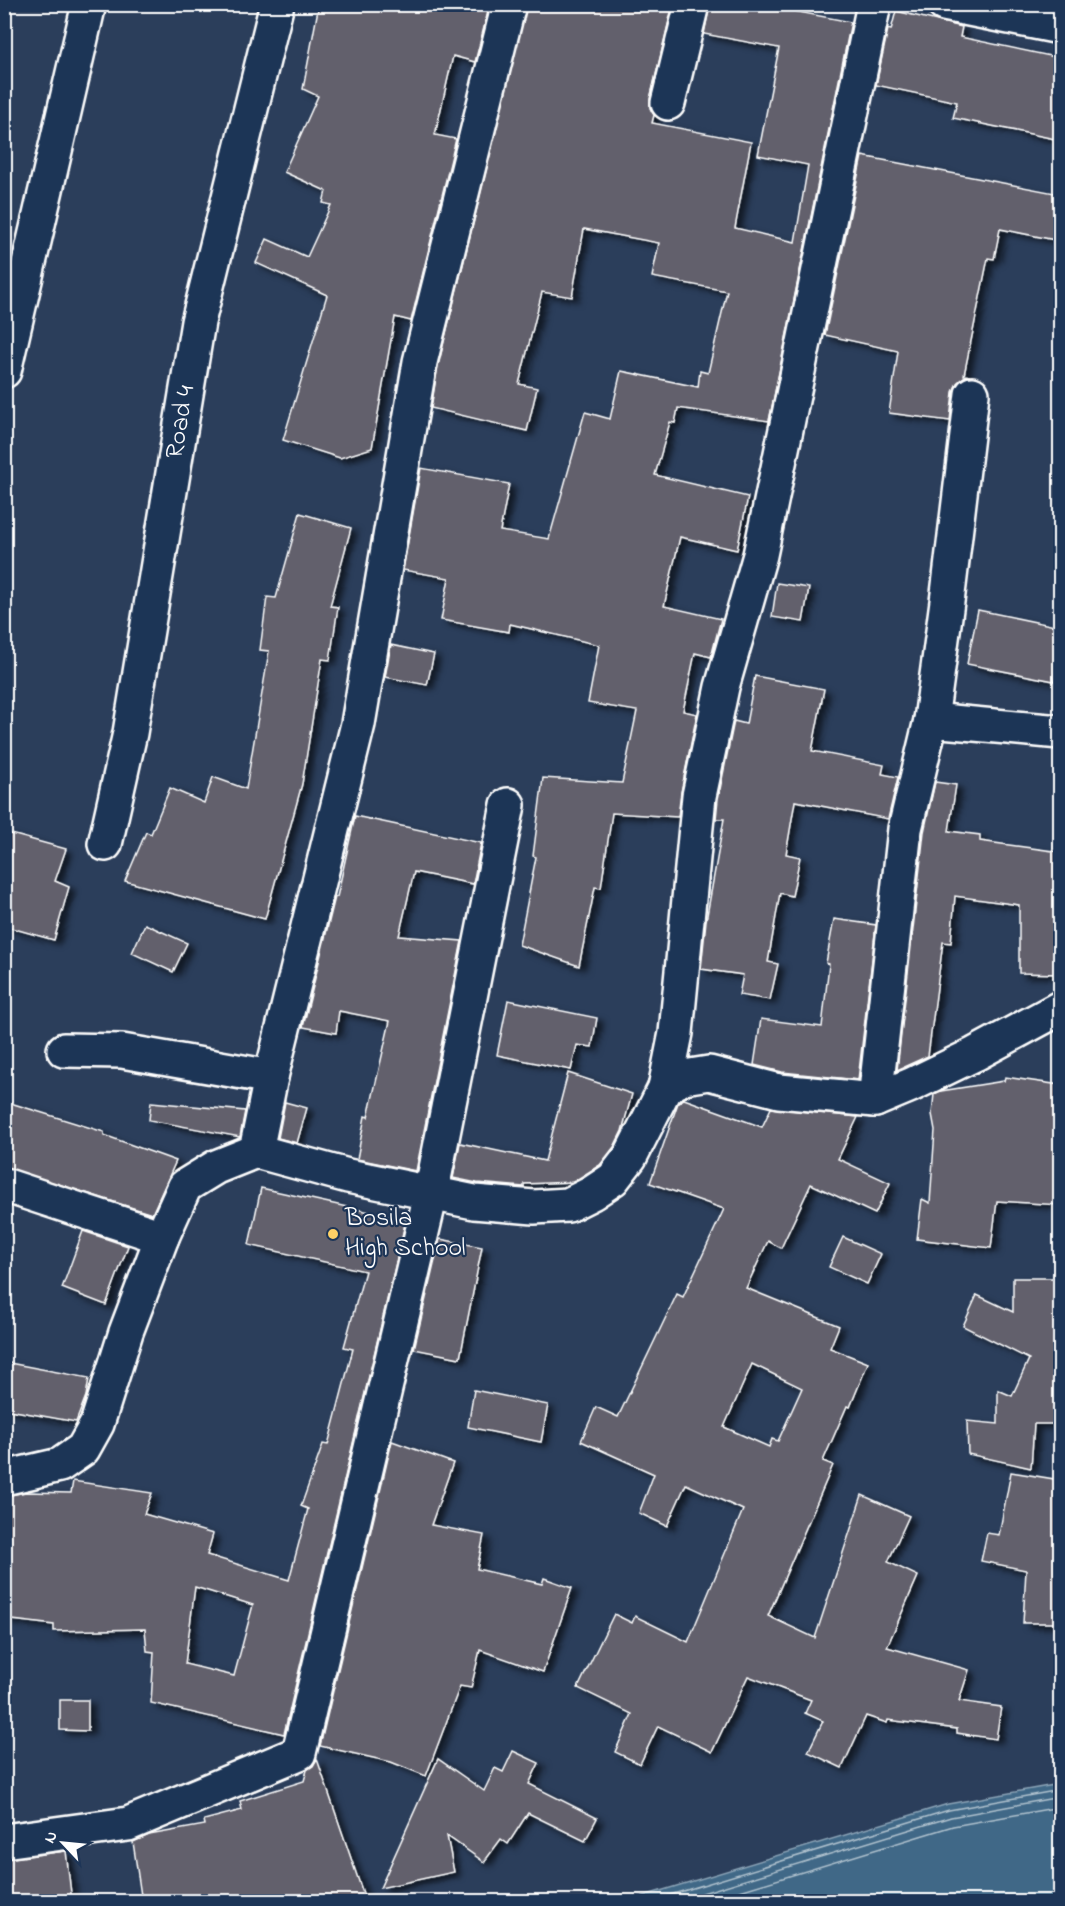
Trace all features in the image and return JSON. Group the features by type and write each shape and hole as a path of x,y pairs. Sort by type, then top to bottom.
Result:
{"street":[{"path":"4,371 89,4"},
{"name":"Road 4","path":"105,844 130,733 198,322 276,4"},
{"path":"256,1151 271,1077 358,724 420,362 509,4"},
{"path":"668,104 692,4"},
{"path":"4,1478 60,1465 83,1449 97,1424 126,1332 162,1237 185,1186 216,1167 256,1151 348,1176 431,1194 474,1202 534,1208 568,1205 592,1193 613,1179 630,1157 665,1088 676,1033 699,796 722,687 760,555 874,4"},
{"path":"944,4 1060,27"},
{"path":"875,1100 905,830 931,720 972,394"},
{"path":"931,720 1060,732"},
{"path":"4,1841 128,1824 299,1753 431,1194 508,805"},
{"path":"665,1088 684,1077 709,1073 779,1091 875,1100 965,1059 1060,1008"},
{"path":"64,1050 122,1051 271,1077"},
{"path":"4,1185 162,1237"}],"water":[{"path":"1060,1784 1060,1901 627,1901 948,1804"}],"building":[{"path":"319,4 490,4 475,62 453,56 435,135 456,139 411,321 395,317 372,448 340,458 283,440 327,295 256,263 267,239 307,257 331,205 323,203 326,191 284,172 318,96 303,89"},
{"path":"527,4 673,4 650,99 650,108 654,115 652,123 751,142 735,228 795,242 808,165 758,155 779,48 704,34 710,4 784,4 783,9 851,22 769,421 678,408 675,423 670,422 655,475 748,497 737,550 680,537 664,606 721,619 711,657 695,653 683,711 697,714 678,817 612,813 601,888 595,887 579,966 519,945 536,857 533,856 543,778 622,783 637,711 588,703 599,645 510,624 509,632 441,620 449,578 403,570 421,468 509,484 500,531 549,539 585,412 610,419 621,371 698,387 700,371 708,373 727,291 652,277 659,243 584,229 572,297 542,292 519,384 537,388 527,431 431,408 438,366"},
{"path":"896,11 962,27 960,37 1060,58 1060,140 953,118 957,102 876,85 888,29 891,30"},
{"path":"862,156 1060,194 1060,241 1000,229 994,259 988,258 964,375 970,376 964,377 957,383 953,392 950,421 889,413 898,351 825,335"},
{"path":"300,513 351,528 330,606 338,607 330,660 322,659 302,784 265,919 125,881 146,832 151,834 170,788 204,803 213,777 246,789 269,651 260,650 267,597 276,598"},
{"path":"777,583 809,588 803,622 772,617"},
{"path":"978,610 1060,627 1060,647 1054,681 967,664"},
{"path":"391,645 434,654 427,685 385,677"},
{"path":"755,676 824,689 812,751 884,765 882,774 898,777 888,819 795,801 786,854 800,857 792,896 780,893 768,962 778,964 770,1000 739,995 743,975 701,969 706,921 724,819 716,819 718,799 734,721 746,724"},
{"path":"935,782 956,785 949,831 980,835 980,841 1060,852 1060,974 1019,973 1019,905 955,896 951,943 943,942 928,1056 897,1070 924,832"},
{"path":"355,816 481,843 473,884 414,872 399,936 462,941 416,1171 357,1159 365,1116 368,1117 390,1021 339,1011 336,1033 303,1027 335,897 337,897"},
{"path":"4,832 66,849 55,881 69,887 54,940 4,926"},
{"path":"834,919 876,925 858,1080 782,1072 754,1065 761,1019 822,1027 829,964 826,963"},
{"path":"145,924 187,943 173,972 132,953"},
{"path":"508,1000 597,1018 592,1047 577,1045 571,1070 497,1055"},
{"path":"568,1073 632,1094 622,1131 614,1147 600,1165 573,1182 524,1184 524,1187 477,1183 453,1178 460,1143 545,1161"},
{"path":"1005,1077 1060,1085 1060,1205 997,1201 991,1248 917,1239 922,1199 930,1203 935,1130 932,1114 934,1094 1004,1081"},
{"path":"684,1099 762,1127 771,1108 858,1117 838,1159 890,1183 875,1214 811,1184 781,1248 768,1241 746,1288 839,1326 830,1348 868,1363 850,1407 847,1406 823,1461 833,1465 768,1616 815,1638 862,1495 909,1516 888,1562 918,1576 887,1647 969,1670 959,1701 1001,1707 996,1739 957,1733 957,1729 888,1720 887,1723 866,1716 842,1768 808,1752 823,1721 805,1713 811,1700 748,1676 712,1752 658,1726 640,1764 615,1752 632,1714 578,1688 614,1614 632,1623 635,1616 688,1642 743,1510 686,1484 667,1526 639,1513 654,1474 581,1441 596,1407 618,1417 677,1294 683,1297 724,1209 650,1183 678,1103","holes":["752,1364 802,1388 778,1441 772,1439 769,1447 724,1427"]},
{"path":"4,1101 104,1132 104,1135 176,1161 152,1214 4,1167"},
{"path":"151,1102 245,1111 240,1137 149,1120"},
{"path":"285,1102 307,1108 297,1143 278,1138"},
{"path":"261,1188 406,1220 284,1734 151,1703 154,1652 147,1651 145,1629 54,1631 54,1625 4,1619 4,1585 8,1559 4,1559 4,1496 26,1492 71,1493 73,1481 152,1493 144,1514 213,1534 207,1555 289,1580 308,1509 301,1506 323,1444 328,1445 353,1349 344,1347 365,1271 249,1245","holes":["195,1587 253,1605 234,1676 185,1664"]},
{"path":"83,1231 128,1246 106,1305 62,1288"},
{"path":"843,1237 881,1254 867,1284 829,1267"},
{"path":"440,1239 482,1247 460,1358 414,1349"},
{"path":"1013,1278 1060,1278 1060,1424 1034,1424 1031,1468 968,1454 967,1421 998,1424 998,1390 1012,1396 1029,1359 963,1326 977,1295 1013,1312"},
{"path":"4,1362 89,1378 86,1396 76,1422 4,1409"},
{"path":"474,1390 548,1405 541,1442 468,1427"},
{"path":"392,1441 453,1463 431,1525 484,1535 477,1569 542,1584 544,1578 572,1588 543,1672 480,1650 471,1688 460,1686 426,1776 391,1762 320,1746"},
{"path":"1011,1472 1060,1480 1060,1623 1023,1623 1026,1570 981,1561 987,1533 999,1535"},
{"path":"60,1700 88,1700 88,1731 60,1730"},
{"path":"513,1751 539,1763 529,1784 597,1818 585,1841 528,1813 508,1844 501,1839 484,1862 447,1836 454,1872 380,1888 438,1759 484,1791 495,1768 503,1772"},
{"path":"317,1759 366,1902 142,1902 133,1842 149,1835 205,1825 204,1820 242,1810 240,1801 304,1781 307,1770"},
{"path":"66,1851 72,1902 4,1902 4,1859"}],"place":[{"name":"Bosila High School","path":"333,1234"}]}
